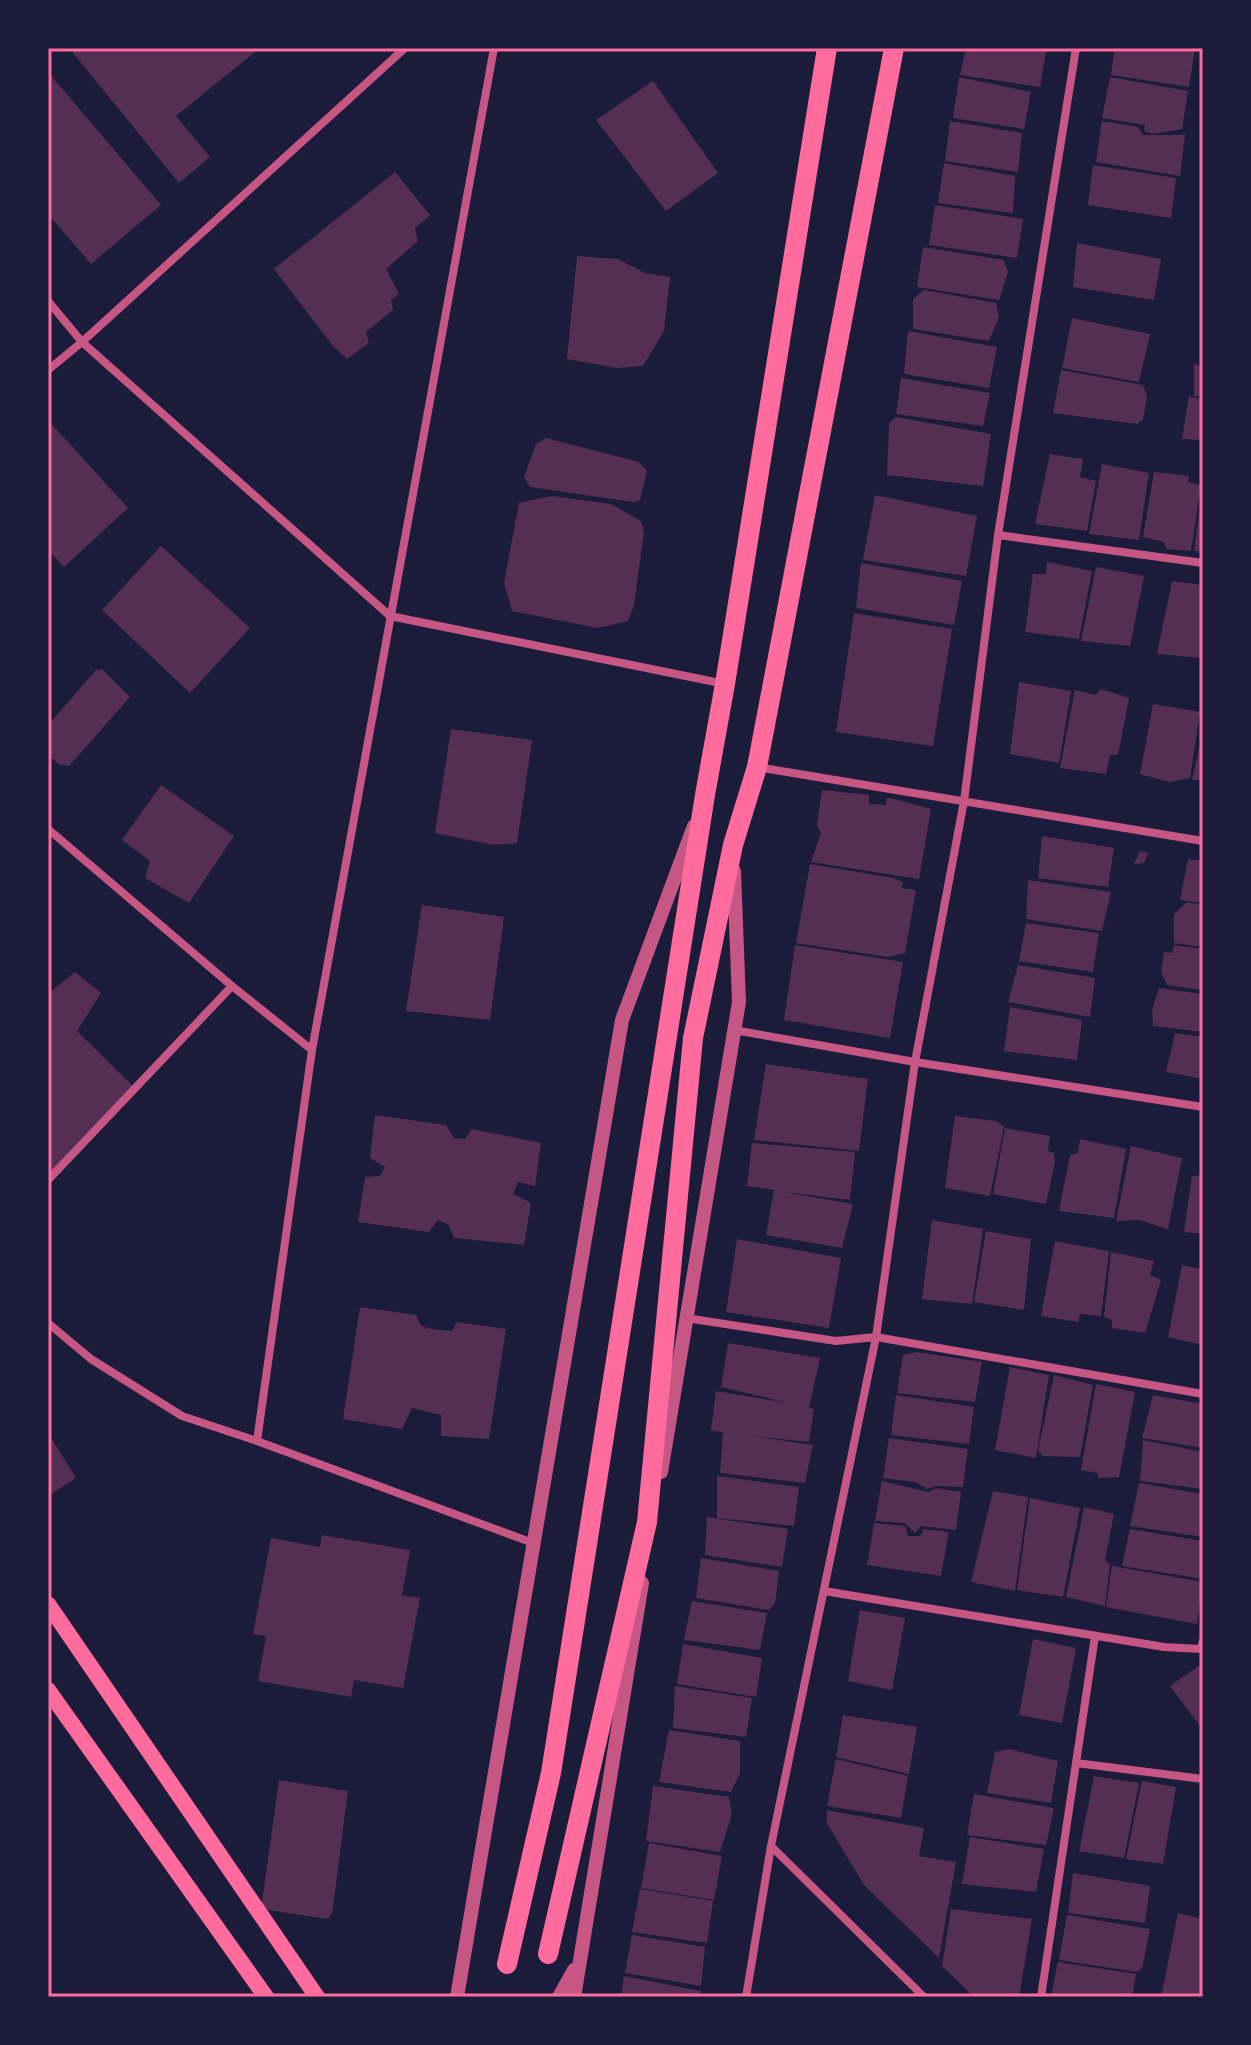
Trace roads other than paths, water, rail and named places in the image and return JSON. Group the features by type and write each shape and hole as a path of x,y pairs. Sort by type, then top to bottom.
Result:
{"main road":[{"path":"507,1964 551,1773 705,795 827,48"},
{"path":"548,1954 647,1522 693,1038 733,845 757,767 894,48"},
{"path":"48,1604 317,1997"},
{"path":"48,1690 266,1997"}],"street":[{"path":"48,370 405,48"},
{"path":"257,1441 312,1050 494,48"},
{"path":"746,1997 771,1846 876,1337 915,1062 964,801 998,535 1076,48"},
{"path":"48,301 82,342 390,616 725,684"},
{"path":"998,535 1203,563"},
{"path":"757,767 1203,841"},
{"path":"471,1997 459,1990 622,1020 705,795"},
{"path":"48,829 312,1050"},
{"path":"574,1997 739,1002 733,845"},
{"path":"48,1180 232,986"},
{"path":"734,1030 1203,1107"},
{"path":"686,1318 836,1341 876,1337 1203,1394"},
{"path":"48,1323 91,1359 182,1416 533,1543"},
{"path":"824,1591 1189,1649 1201,1649 1203,1641"},
{"path":"1041,1997 1095,1636"},
{"path":"1076,1763 1203,1779"},
{"path":"771,1846 924,1997"},
{"path":"559,1997 580,1957"}]}
